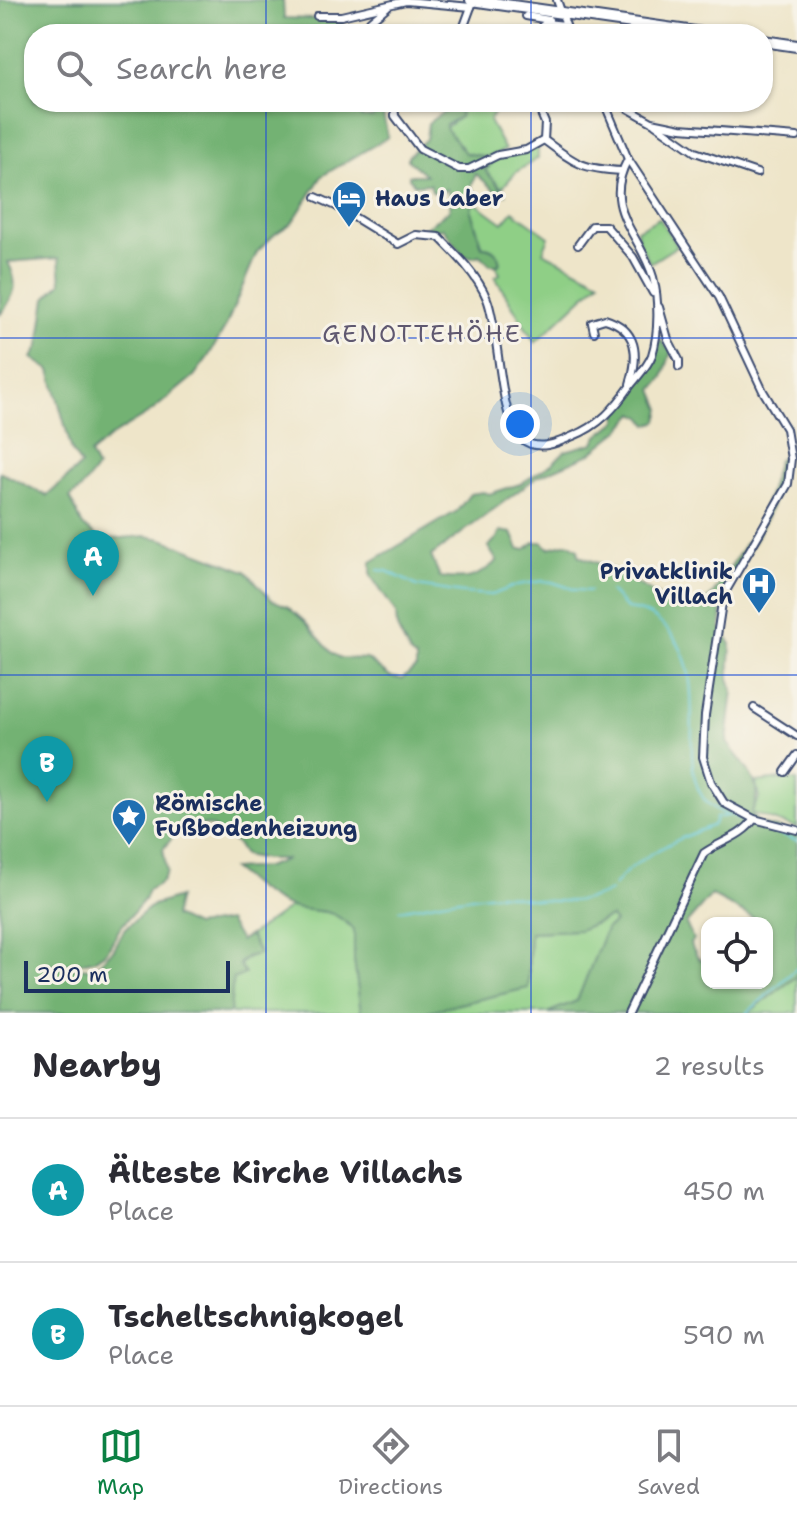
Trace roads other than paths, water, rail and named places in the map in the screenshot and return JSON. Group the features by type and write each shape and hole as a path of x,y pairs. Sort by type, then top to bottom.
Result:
{"main road":[{"path":"472,2 497,2 634,24"},
{"path":"773,42 797,46"}],"street":[{"path":"557,0 565,24"},
{"path":"317,16 341,16 406,1 472,2 465,24"},
{"path":"371,24 375,16 390,5"},
{"path":"526,16 558,24"},
{"path":"395,112 420,149 459,169 469,169 498,155 526,150 544,140"},
{"path":"540,112 545,123 544,140"},
{"path":"609,112 628,159 719,297 763,391 786,429 794,459 788,484 723,596 705,715 703,757 711,782 724,803 752,823 797,830"},
{"path":"636,112 695,152 757,173"},
{"path":"652,122 681,128 797,137"},
{"path":"544,140 591,169 622,171"},
{"path":"316,197 398,244 416,235 436,236 466,265 488,303 509,416 518,435 526,442 544,446 586,431 605,417 651,357 655,339 656,299 653,275 632,235 617,192 628,159"},
{"path":"578,245 592,226 606,226 612,230 633,257 656,299 679,367"},
{"path":"594,332 592,323 605,319 621,326 631,337 636,359 627,391"},
{"path":"754,708 797,736"},
{"path":"785,772 797,755"},
{"path":"628,1013 704,853 752,823"}],"waterway":[{"path":"378,570 387,571 417,586 463,593 492,595 517,585 543,581 590,591"},
{"path":"610,591 627,609 647,614 662,624 684,655 692,702 694,772 699,791 710,805 726,815"},
{"path":"614,886 644,858 712,825 716,818 732,815 749,823"},
{"path":"754,825 797,841"},
{"path":"399,910 486,895 568,901 591,899 610,891"},
{"path":"747,1013 797,968"}],"place":[{"name":"Haus Laber","path":"349,229"},
{"name":"Älteste Kirche Villachs","path":"93,596"},
{"name":"Privatklinik Villach","path":"759,615"},
{"name":"Tscheltschnigkogel","path":"47,802"},
{"name":"Römische Fußbodenheizung","path":"129,847"}],"district":[{"name":"GENOTTEHÖHE","path":"422,334"}]}
